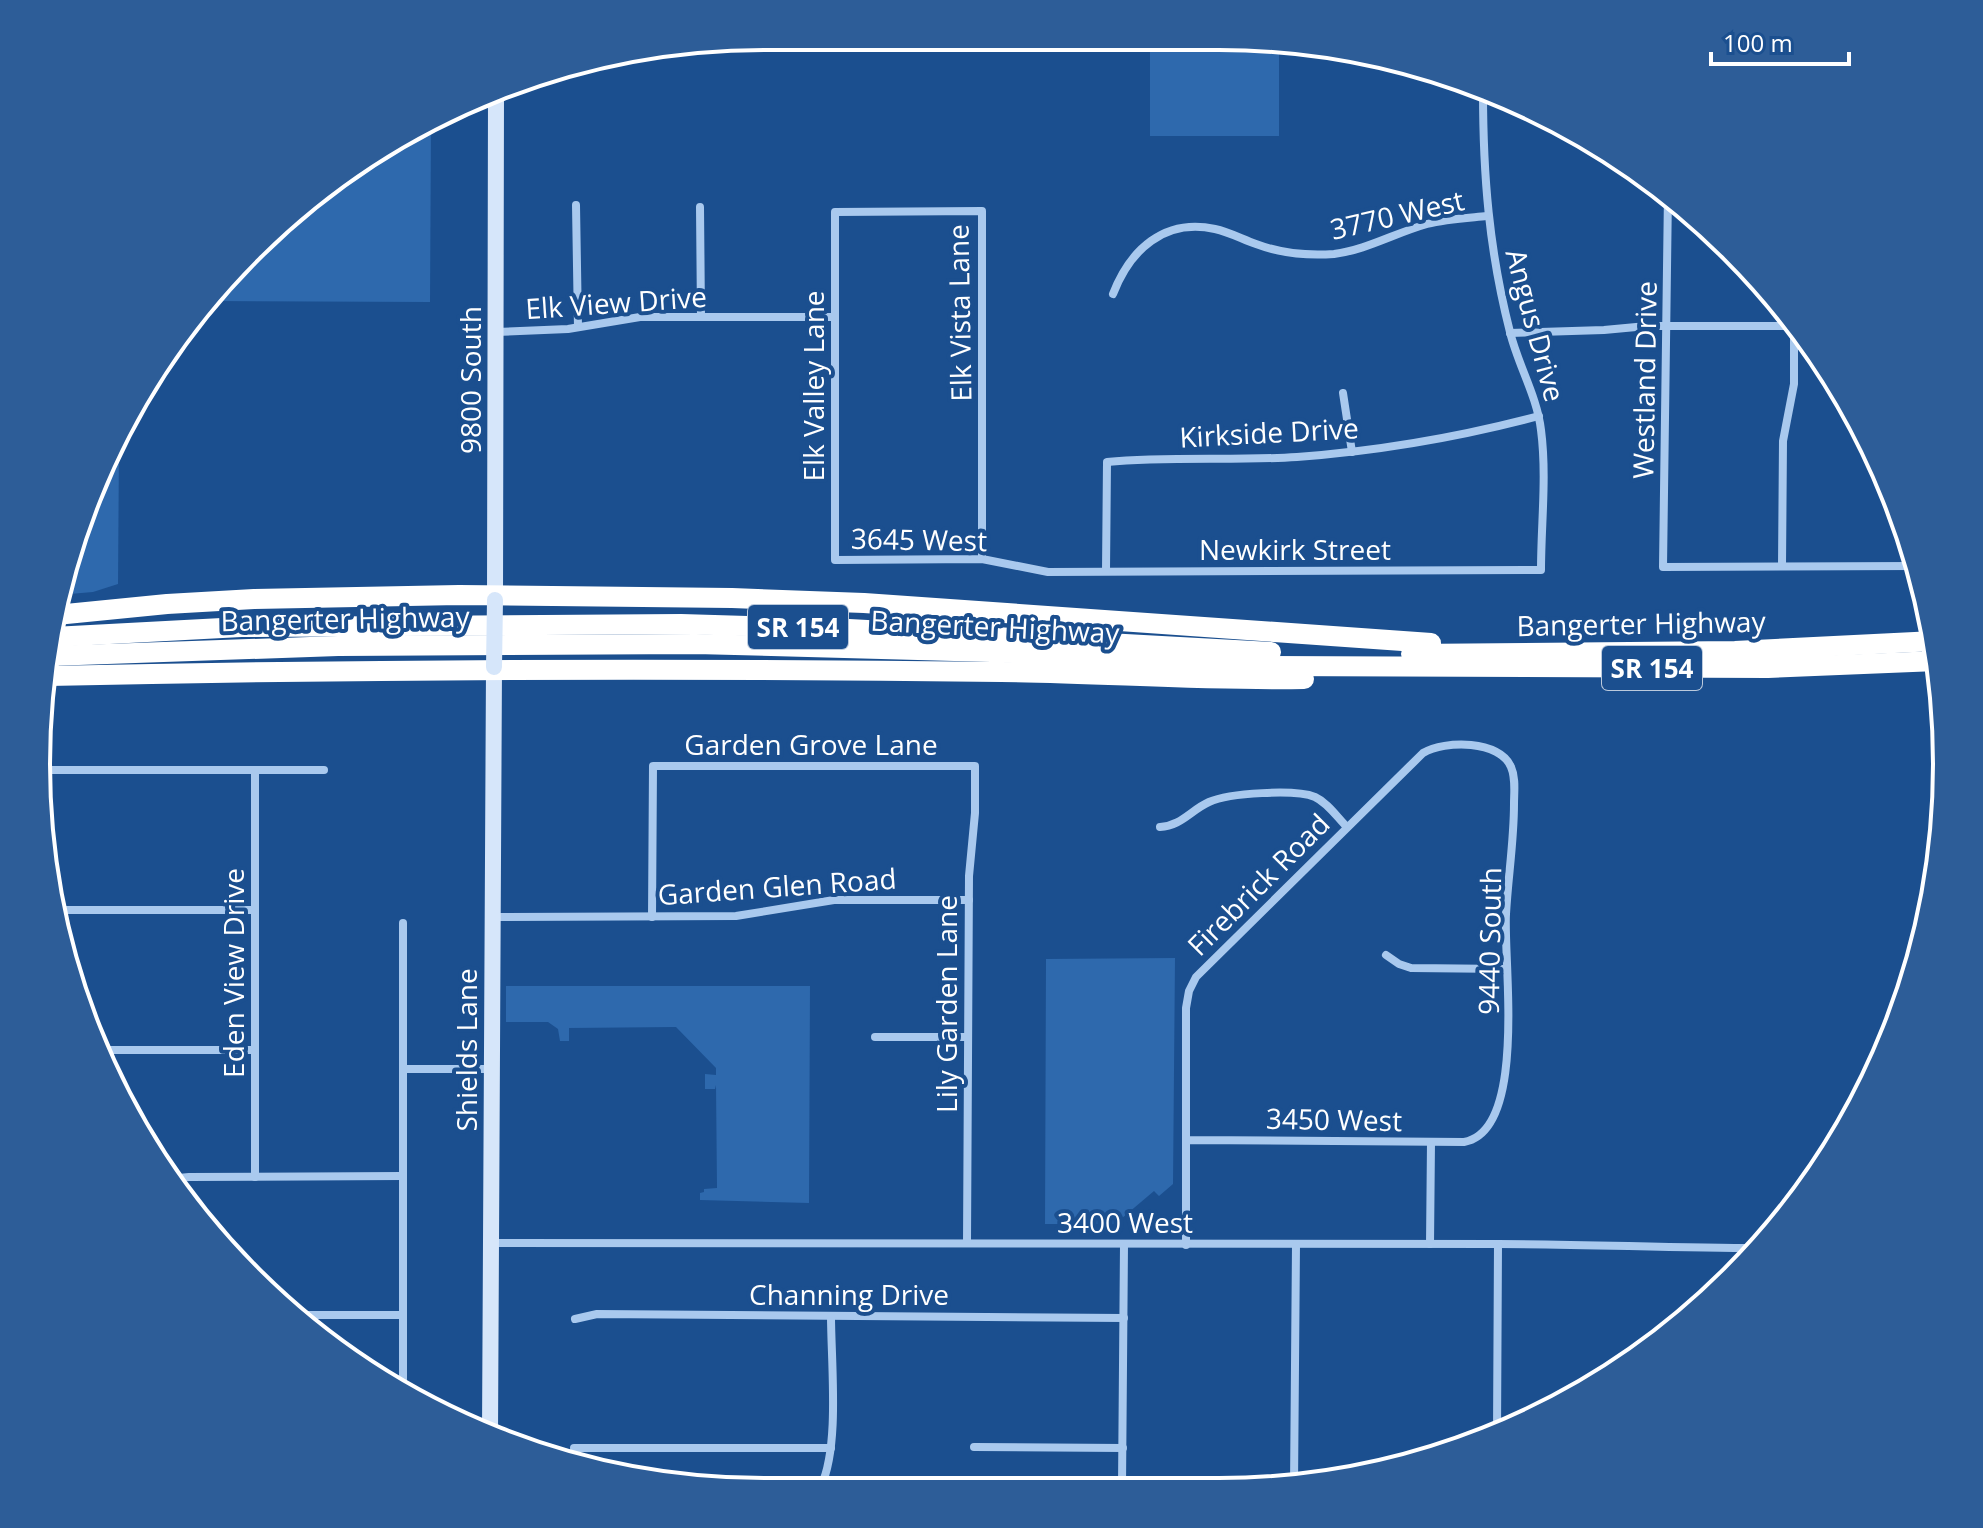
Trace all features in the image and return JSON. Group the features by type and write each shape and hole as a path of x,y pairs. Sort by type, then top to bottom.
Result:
{"highway":[{"path":"66,614 254,599 757,599 864,603 1539,661"},
{"name":"Bangerter Highway","path":"62,637 241,627 681,624 849,629 1263,652 1539,661"},
{"path":"1767,659 1920,631"},
{"name":"Bangerter Highway","path":"1767,659 1922,642"},
{"name":"Bangerter Highway","path":"59,656 323,646 696,644 991,652 1200,664 1767,659 1925,661"},
{"path":"1767,659 1927,671"},
{"path":"56,676 494,669 986,672 1273,680 1539,661"}],"main road":[{"name":"9800 South","path":"494,669 496,102"},
{"name":"Shields Lane","path":"490,1424 494,669"}],"street":[{"name":"Angus Drive","path":"1483,101 1487,216 1510,333 1539,416 1542,442 1541,570"},
{"path":"576,205 578,327"},
{"path":"700,207 701,317"},
{"name":"Elk Vista Lane","path":"835,212 982,211 982,559"},
{"name":"Westland Drive","path":"1670,211 1663,567 1782,566"},
{"name":"Elk Valley Lane","path":"835,212 835,560"},
{"name":"3770 West","path":"1113,294 1130,259 1170,231 1201,227 1216,229 1266,248 1318,255 1355,250 1429,224 1487,216"},
{"name":"Elk View Drive","path":"496,332 578,327 624,318 835,317"},
{"path":"1510,333 1667,326 1783,327"},
{"path":"1793,340 1794,384 1783,441 1782,566 1904,563"},
{"path":"1343,393 1352,452"},
{"name":"Kirkside Drive","path":"1106,571 1107,462 1240,460 1352,452 1440,438 1539,416"},
{"name":"3645 West","path":"835,560 982,559 1048,572"},
{"name":"Newkirk Street","path":"1048,572 1541,570"},
{"name":"Firebrick Road","path":"1186,1245 1186,1008 1192,983 1200,971 1427,750 1441,746 1494,749"},
{"name":"9440 South","path":"1481,1135 1491,1122 1506,1065 1510,1016 1505,923 1513,844 1514,780 1508,761 1494,749"},
{"name":"Garden Grove Lane","path":"652,917 653,766 975,766"},
{"name":"Lily Garden Lane","path":"967,1243 969,900 975,766"},
{"path":"50,770 324,770"},
{"name":"Eden View Drive","path":"255,770 255,1177"},
{"path":"1160,827 1178,823 1216,799 1247,794 1312,796 1326,805 1347,827"},
{"name":"Garden Glen Road","path":"492,917 750,915 834,900 969,900"},
{"path":"66,910 255,910"},
{"path":"403,923 403,1380"},
{"path":"1386,955 1411,968 1507,969"},
{"path":"875,1037 968,1037"},
{"path":"110,1050 255,1050"},
{"path":"403,1069 492,1069"},
{"name":"3450 West","path":"1186,1140 1464,1142 1481,1135"},
{"path":"1430,1244 1431,1142"},
{"path":"182,1178 403,1176"},
{"name":"3400 West","path":"491,1243 1596,1244 1651,1248 1744,1248"},
{"path":"1294,1474 1296,1244"},
{"path":"1497,1422 1498,1244"},
{"path":"1122,1478 1124,1245"},
{"name":"Channing Drive","path":"575,1319 597,1314 1124,1318"},
{"path":"310,1315 403,1315"},
{"path":"824,1478 831,1448 831,1316"},
{"path":"974,1447 1123,1448"},
{"path":"574,1448 831,1448"}],"shaded area":[{"path":"1150,50 1279,53 1279,136 1150,136"},
{"path":"431,133 430,302 221,301 259,259 329,198 367,170"},
{"path":"119,459 118,584 93,592 71,594 88,534"},
{"path":"1175,958 1173,1184 1159,1196 1154,1191 1115,1224 1045,1224 1046,959"},
{"path":"506,986 810,986 809,1203 700,1200 704,1189 717,1188 716,1085 715,1089 705,1089 705,1074 716,1075 716,1068 676,1027 569,1028 569,1041 560,1041 558,1029 548,1022 506,1022"}]}
